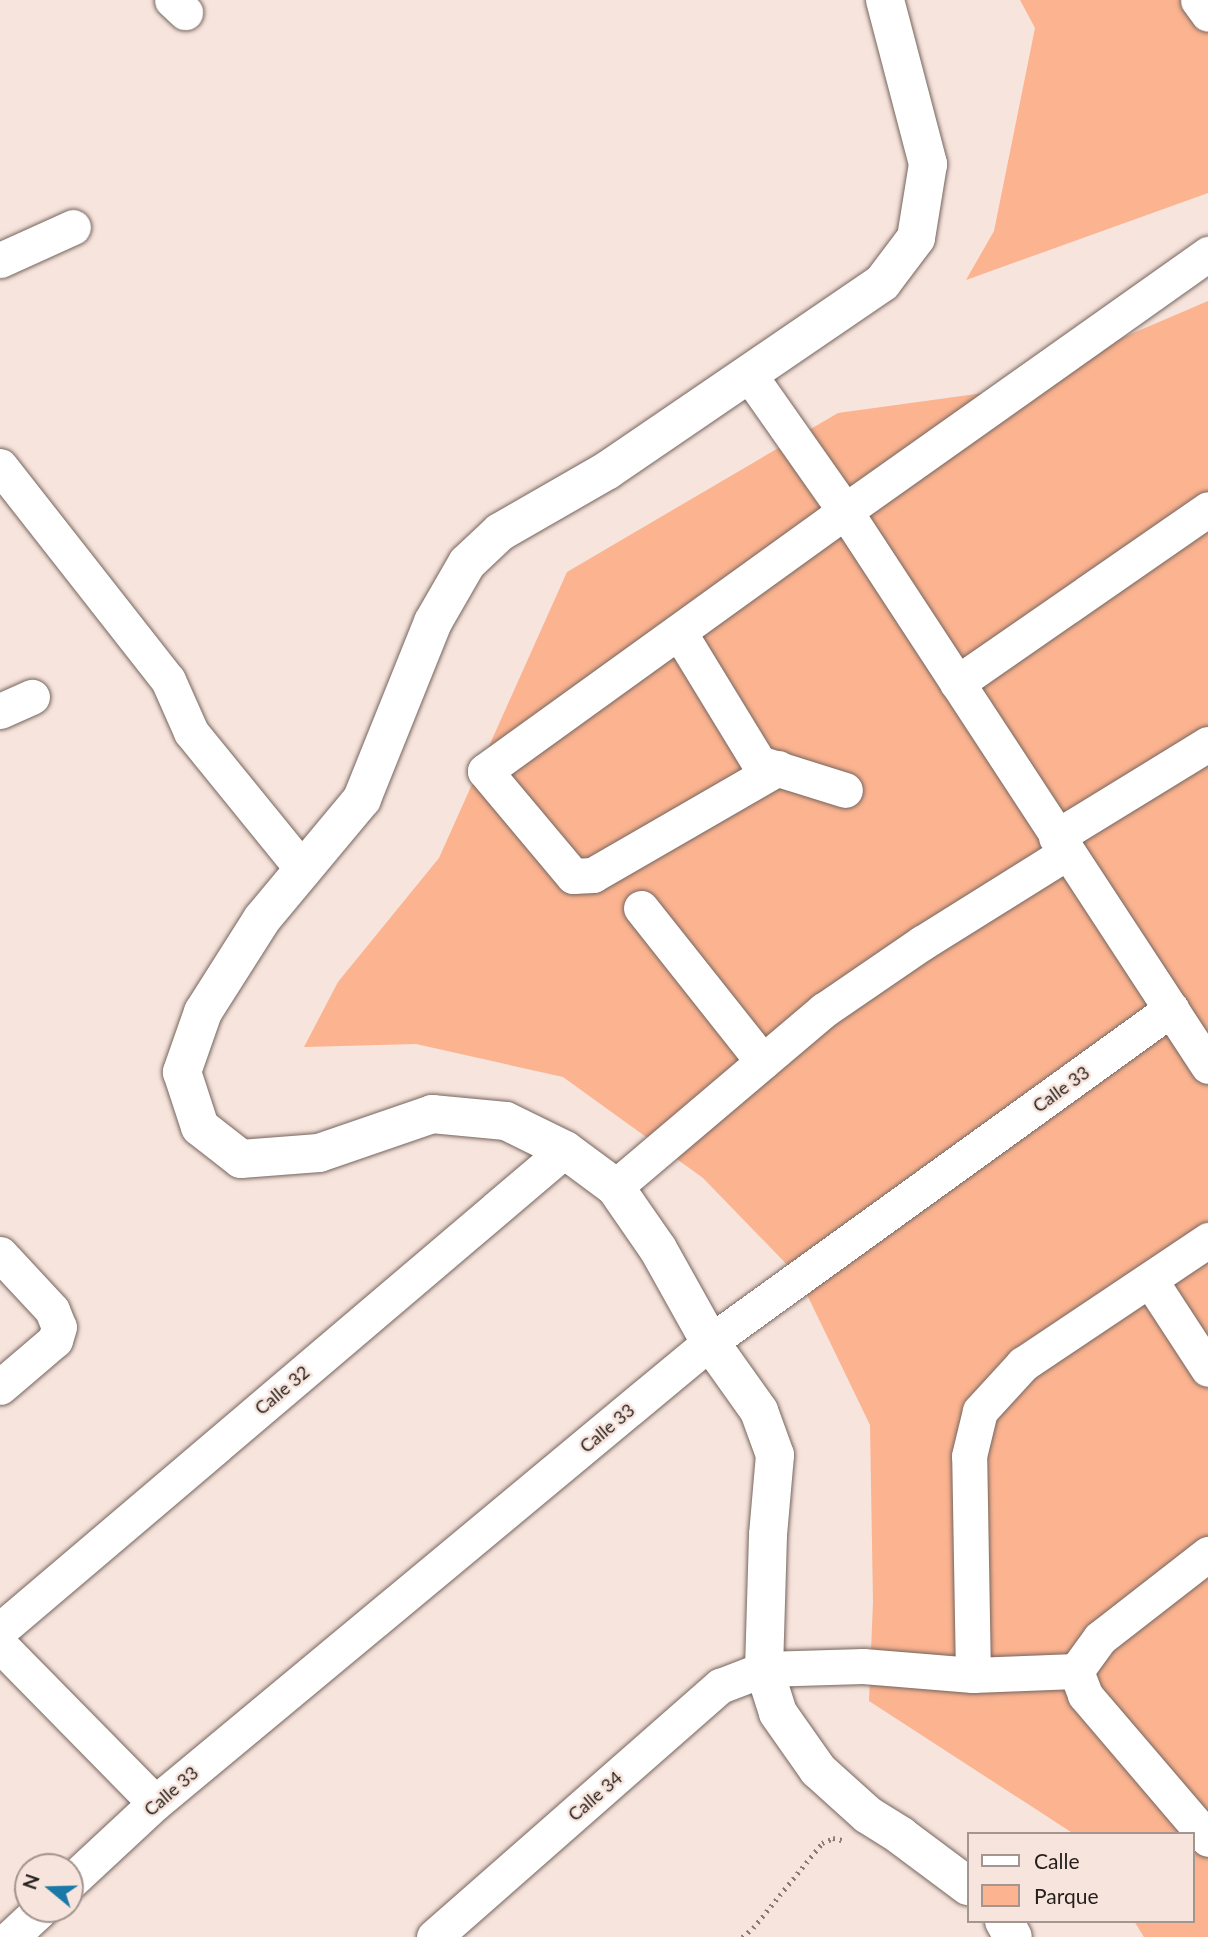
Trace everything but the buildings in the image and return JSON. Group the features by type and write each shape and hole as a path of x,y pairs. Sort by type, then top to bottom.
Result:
{"street":[{"path":"885,0 928,164 916,238 882,282 608,470 500,532 467,563 433,622 362,799 262,919 203,1012 182,1072 200,1127 241,1159 319,1153 432,1114 506,1121 565,1150 615,1187 658,1250 710,1342 759,1411 775,1455 768,1535 764,1669 778,1713 818,1770 868,1815 967,1885"},
{"path":"1198,0 1208,14"},
{"path":"0,260 73,227"},
{"path":"778,768 593,875 573,876 485,771 1208,254"},
{"path":"748,373 845,511 1208,1066"},
{"path":"4,480 168,680 191,732 303,870"},
{"path":"957,683 1208,509"},
{"path":"679,632 759,762 845,790"},
{"path":"0,710 32,697"},
{"path":"615,1187 824,1010 1208,744"},
{"path":"641,908 763,1062"},
{"name":"Calle 33","path":"84,1869 155,1803 710,1342 1171,1009"},
{"name":"Calle 32","path":"0,1630 565,1150"},
{"path":"973,1675 969,1456 980,1411 1023,1364 1208,1240"},
{"path":"0,1254 52,1310 59,1327 55,1340 0,1387"},
{"path":"1150,1280 1208,1369"},
{"path":"1204,1826 1085,1695 1076,1671 1100,1638 1208,1554"},
{"path":"0,1645 155,1803"},
{"name":"Calle 34","path":"434,1937 720,1686 764,1669 863,1666 973,1675 1076,1671"},
{"path":"11,1937 26,1923"}],"path":[{"path":"742,1937 753,1928 822,1843 833,1838 846,1841"}],"green space":[{"path":"1020,0 1208,0 1208,193 966,280 994,231 1035,28"},
{"path":"1208,301 1208,1937 1144,1937 1135,1923 1194,1923 1194,1832 1071,1832 869,1701 873,1602 870,1425 798,1276 703,1178 563,1077 416,1044 304,1047 338,982 439,858 567,572 838,413 998,391"}]}
